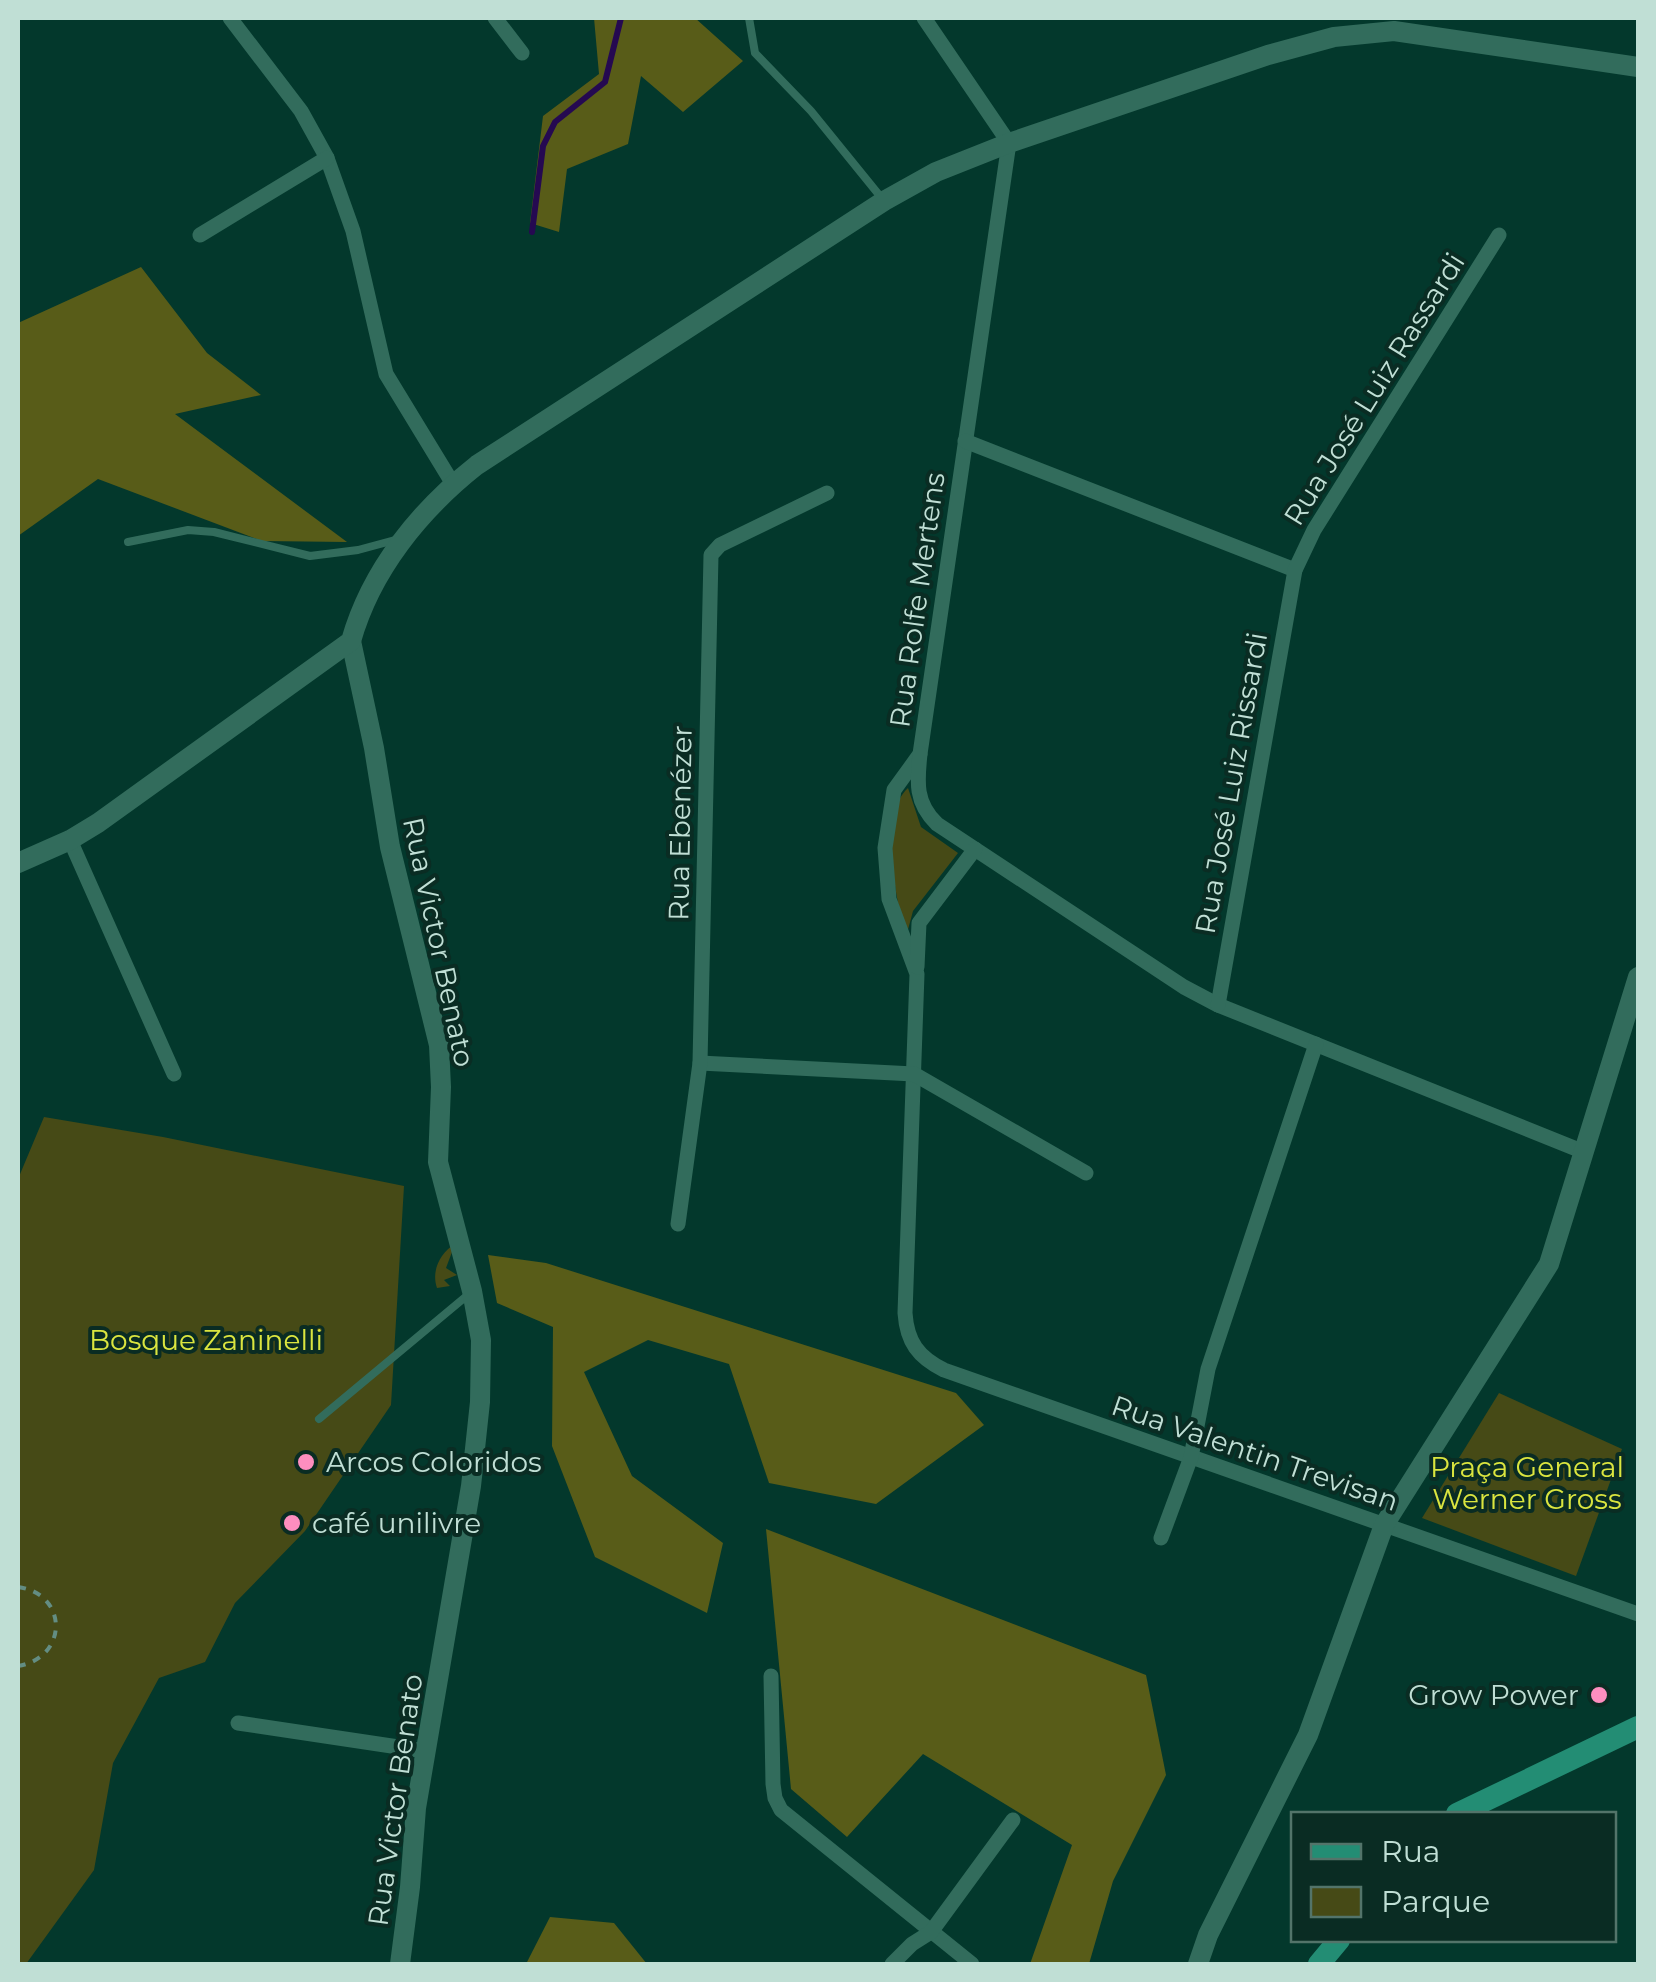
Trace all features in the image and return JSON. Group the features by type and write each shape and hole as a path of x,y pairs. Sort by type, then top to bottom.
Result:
{"main road":[{"path":"1462,1812 1638,1727"},
{"path":"1319,1964 1336,1942"}],"street":[{"path":"230,18 300,111 327,158 353,231 386,374 453,484"},
{"path":"495,18 522,54"},
{"path":"924,18 1009,143"},
{"path":"18,862 70,840 130,801 351,641 364,604 404,537 453,484 522,434 884,201 936,172 1009,143 1268,55 1336,27 1394,31 1638,67"},
{"name":"Rua Rolfe Mertens","path":"916,1351 905,1313 916,974 889,899 885,848 894,790 906,768 920,754 1009,143"},
{"path":"200,235 327,158"},
{"name":"Rua José Luiz Rassardi","path":"1295,570 1314,530 1499,235"},
{"path":"965,441 1295,570"},
{"name":"Rua Ebenézer","path":"678,1224 700,1063 711,556 720,545 827,493"},
{"name":"Rua José Luiz Rissardi","path":"1218,1005 1295,570"},
{"name":"Rua Victor Benato","path":"351,641 390,848 438,1045 438,1162 482,1340 476,1440 458,1574 425,1751 400,1964"},
{"path":"920,754 917,784 924,808 937,824 1184,987 1218,1005 1584,1152"},
{"path":"70,840 174,1074"},
{"path":"916,974 919,924 975,850"},
{"path":"1198,1964 1208,1934 1308,1735 1384,1525 1540,1281 1556,1244 1633,1010 1638,977"},
{"path":"1162,1538 1191,1457 1208,1370 1316,1044"},
{"path":"700,1063 914,1074 1086,1173"},
{"name":"Rua Valentin Trevisan","path":"916,1351 944,1370 1638,1614"},
{"path":"771,1676 773,1784 782,1810 972,1964"},
{"path":"238,1723 425,1751"},
{"path":"892,1964 931,1932 1013,1820"}],"lane":[{"path":"748,18 756,53 884,201"},
{"path":"128,542 201,531 310,556 358,550 404,537"},
{"path":"319,1418 472,1291"}],"path":[{"path":"18,1587 34,1590 44,1598 56,1620 50,1647 42,1657 18,1666"}],"green space":[{"path":"594,18 695,18 743,61 683,112 641,76 628,144 567,169 559,232 530,223 543,116 599,74"},
{"path":"141,267 207,353 261,395 175,414 347,542 262,541 98,479 18,536 18,323"},
{"path":"908,788 921,827 958,853 913,911 906,937 891,838 893,818"},
{"name":"Bosque Zaninelli","path":"44,1117 404,1186 391,1405 305,1531 235,1603 205,1662 159,1678 113,1763 94,1870 26,1964 18,1964 18,1179"},
{"path":"455,1244 446,1268 457,1275 444,1280 450,1286 437,1288 438,1263"},
{"path":"488,1255 546,1263 956,1393 984,1425 876,1504 769,1483 729,1364 648,1340 584,1372 632,1476 723,1543 707,1613 595,1557 552,1446 553,1327 497,1303"},
{"name":"Praça General Werner Gross","path":"1499,1393 1622,1449 1576,1576 1422,1518"},
{"path":"766,1529 1146,1675 1166,1775 1113,1881 1089,1964 1030,1964 1072,1845 923,1754 847,1837 791,1789"},
{"path":"550,1917 614,1923 647,1964 526,1964"}],"waterway":[{"path":"532,232 543,146 555,122 605,82 621,18"}],"place":[{"name":"Arcos Coloridos","path":"306,1462"},
{"name":"café unilivre","path":"292,1523"},
{"name":"Grow Power","path":"1599,1695"}]}
